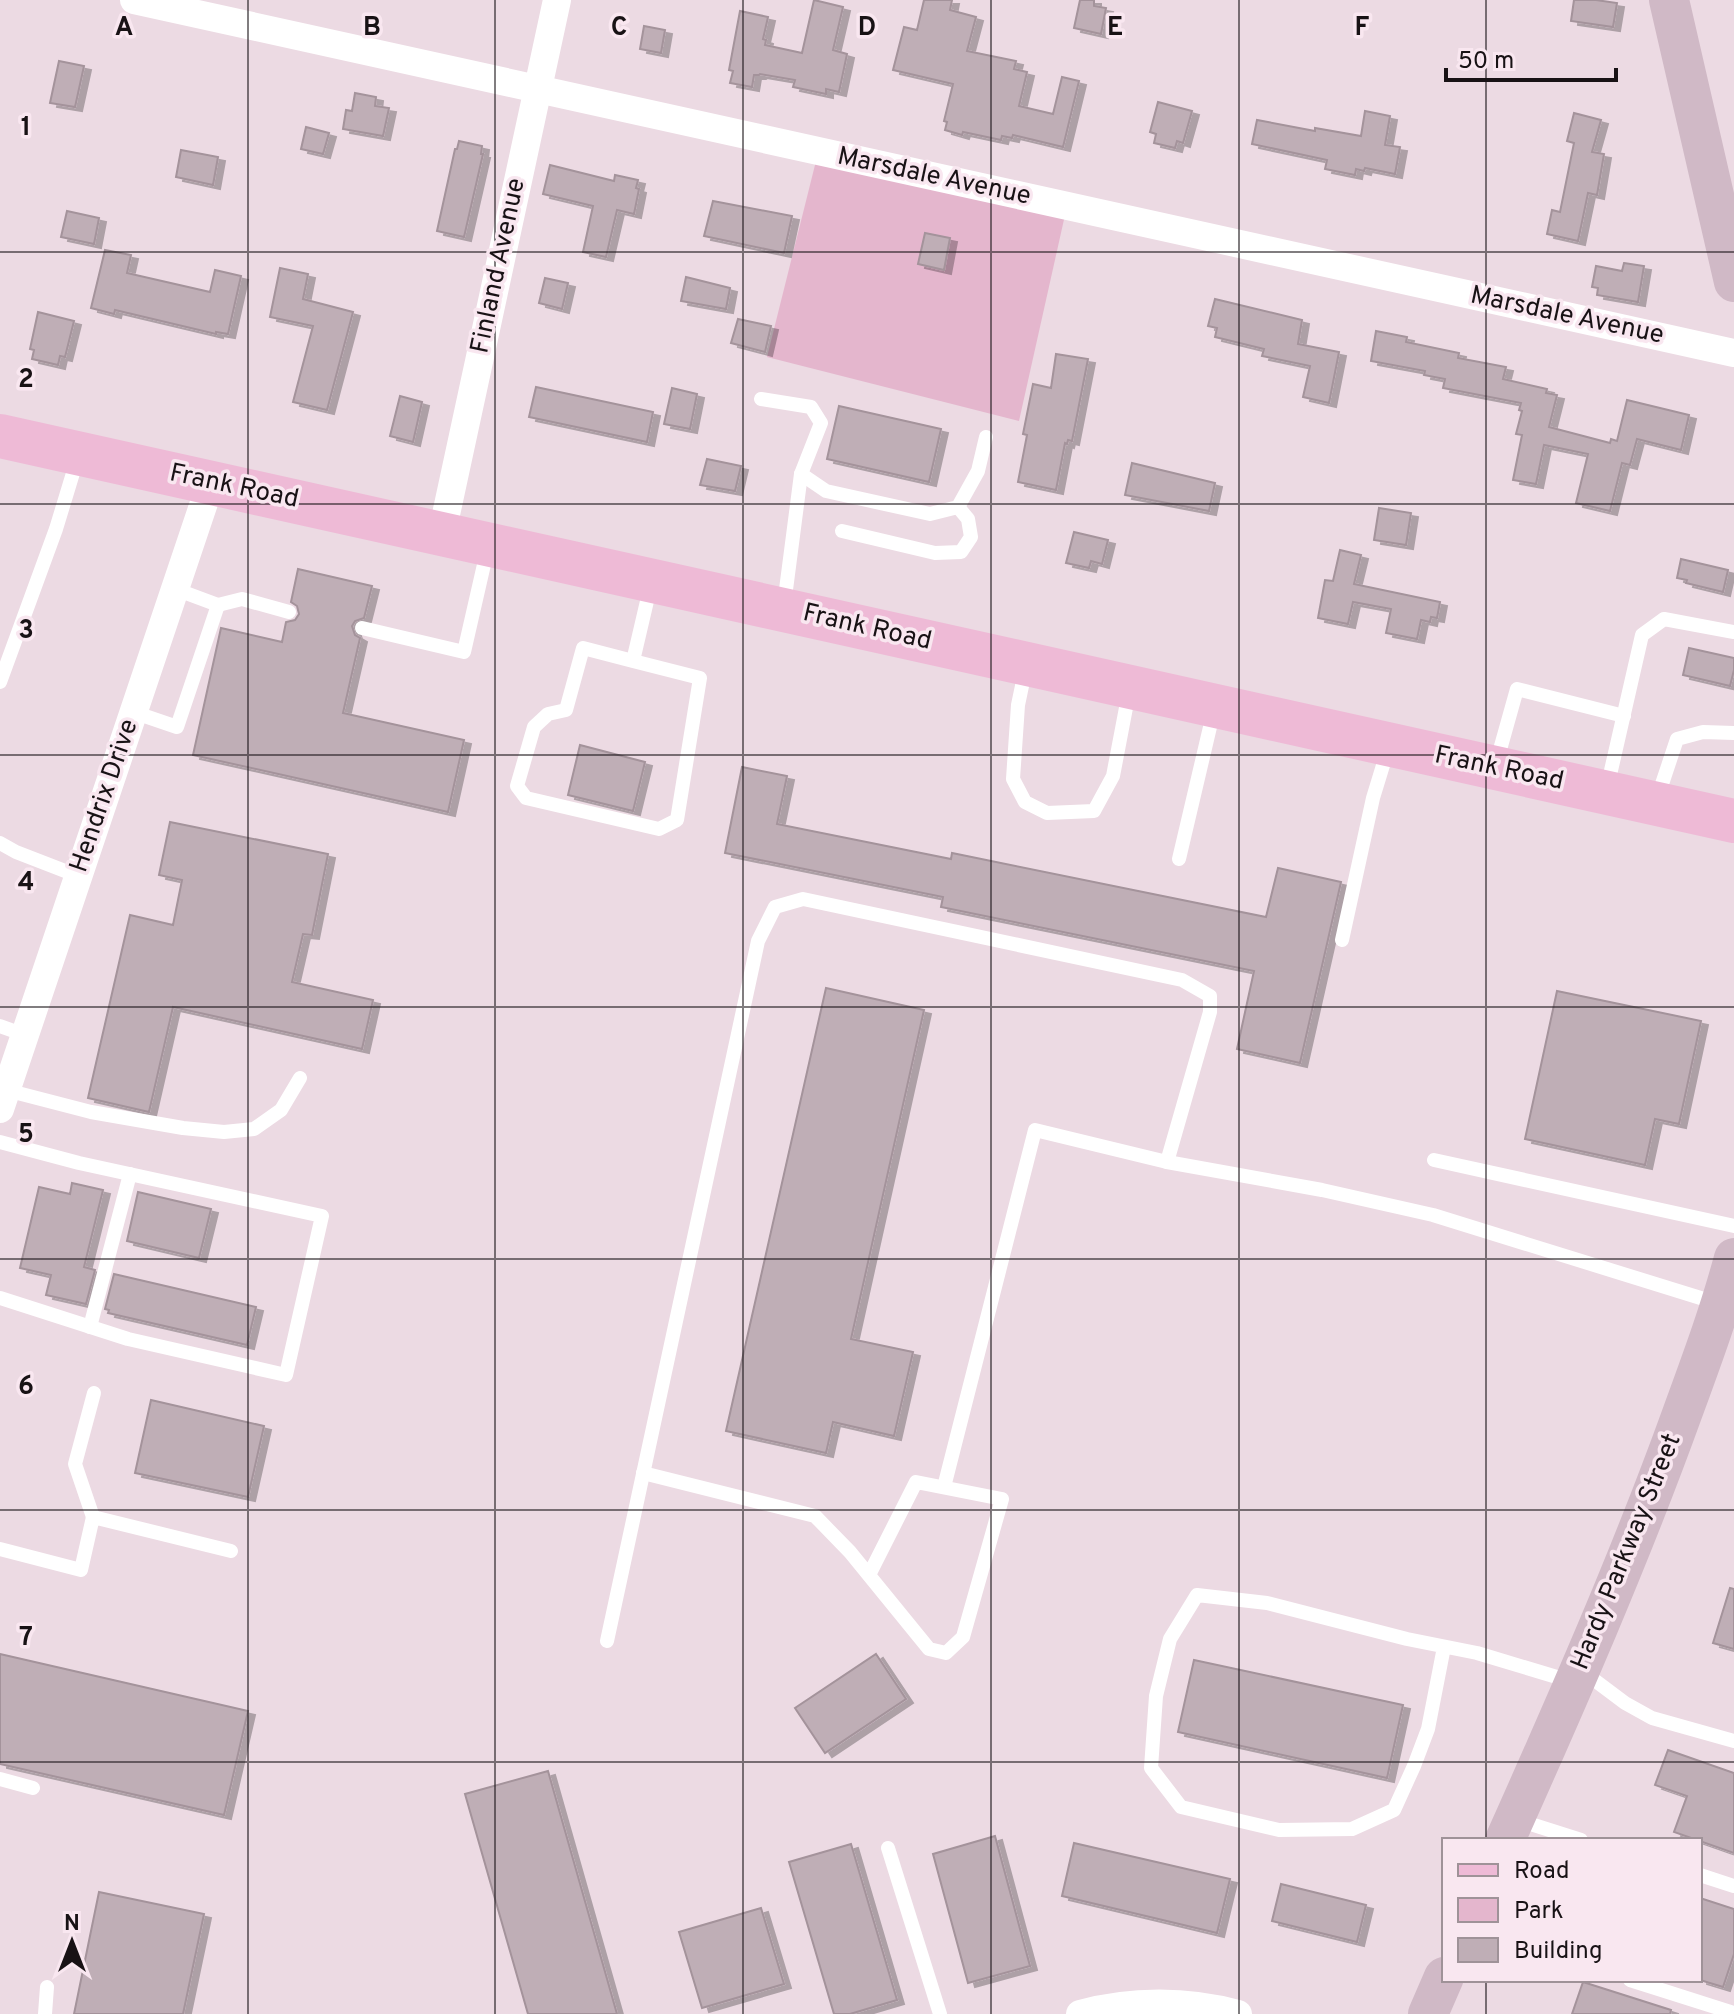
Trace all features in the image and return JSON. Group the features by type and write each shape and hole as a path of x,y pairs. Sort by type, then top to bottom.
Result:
{"main road":[{"path":"1669,0 1724,194 1734,282"},
{"name":"Frank Road","path":"0,436 1734,821"},
{"name":"Hardy Parkway Street","path":"1510,1830 1656,1487 1721,1304 1734,1258"},
{"path":"1428,2014 1442,1982"}],"street":[{"name":"Marsdale Avenue","path":"134,0 1734,353"},
{"name":"Finland Avenue","path":"442,533 557,0"},
{"name":"Hendrix Drive","path":"3,1099 12,1030 78,876 211,482"},
{"path":"1080,2014 1130,2004 1176,2003 1238,2014"}],"lane":[{"path":"761,399 811,407 821,423 801,474 783,609"},
{"path":"801,474 826,491 930,514 958,507 978,471 986,437"},
{"path":"0,682 56,529 79,453"},
{"path":"842,531 935,553 961,552 971,537 968,519 958,507"},
{"path":"362,628 464,652 489,543"},
{"path":"633,661 652,580"},
{"path":"175,589 218,605 242,599 289,612"},
{"path":"133,712 177,727 218,605"},
{"path":"1606,792 1642,635 1664,619 1734,632"},
{"path":"583,648 633,661 700,678 677,820 659,829 526,798 517,786 534,727 548,714 566,710 583,648"},
{"path":"1027,664 1018,705 1013,779 1025,802 1047,813 1094,811 1113,776 1130,688"},
{"path":"1495,768 1517,689 1624,716"},
{"path":"1179,859 1215,706"},
{"path":"1655,803 1677,739 1703,732 1734,733"},
{"path":"1342,940 1373,798 1389,745"},
{"path":"0,843 78,876"},
{"path":"607,1641 758,941 775,907 803,899 1182,980 1210,996 1210,1012 1167,1162"},
{"path":"3,1099 224,1132 254,1129 281,1110 300,1078"},
{"path":"944,1487 1035,1130 1167,1162 1322,1190 1433,1215 1721,1304"},
{"path":"0,1142 322,1216 286,1375 128,1339 0,1298"},
{"path":"1434,1160 1734,1226"},
{"path":"90,1327 130,1174"},
{"path":"0,1549 81,1570 93,1517 75,1464 94,1393"},
{"path":"643,1473 815,1516 850,1552 929,1649 946,1653 963,1637 1002,1499 916,1482 869,1575"},
{"path":"93,1517 231,1551"},
{"path":"1444,1647 1428,1729 1394,1810 1352,1829 1279,1830 1181,1807 1151,1768 1156,1696 1170,1639 1197,1595 1267,1603 1407,1639 1477,1653 1578,1676 1652,1718 1734,1741"},
{"path":"0,1779 33,1788"},
{"path":"1510,1830 1567,1838"},
{"path":"888,1848 940,2014"},
{"path":"1702,1876 1734,1886"},
{"path":"1636,1982 1734,2013"},
{"path":"45,2014 47,1987"}],"green space":[{"path":"816,161 1065,215 1019,421 767,357"}],"building":[{"path":"814,0 843,7 833,50 847,54 839,92 826,89 826,94 793,87 795,80 760,74 754,75 752,87 730,83 733,71 729,70 740,11 768,17 763,39 766,40 765,45 802,53"},
{"path":"924,0 952,0 950,10 976,17 967,51 1016,61 1014,69 1027,72 1019,106 1053,114 1062,77 1079,81 1063,147 1013,135 1012,138 1002,136 1001,140 945,130 947,122 944,121 953,84 893,70 904,27 917,30"},
{"path":"1080,0 1094,0 1094,6 1106,8 1101,34 1074,28"},
{"path":"1574,0 1617,3 1613,27 1571,21"},
{"path":"644,26 665,30 661,53 640,49"},
{"path":"59,61 84,66 75,107 50,103"},
{"path":"355,93 376,97 375,106 389,108 383,136 343,129 346,110 352,111"},
{"path":"1158,102 1192,111 1183,143 1177,141 1175,148 1154,143 1156,134 1150,132"},
{"path":"1365,111 1390,116 1385,145 1400,147 1395,174 1365,168 1364,171 1356,169 1355,175 1325,169 1327,160 1252,144 1257,120 1361,136"},
{"path":"1574,113 1601,120 1592,152 1604,154 1597,195 1588,193 1578,241 1547,234 1552,210 1560,212 1574,143 1567,141"},
{"path":"306,127 329,133 323,154 301,149"},
{"path":"459,141 482,146 483,154 464,237 437,231"},
{"path":"181,150 218,157 213,185 176,177"},
{"path":"550,165 614,181 615,175 638,180 634,214 617,210 606,257 583,252 593,206 543,194"},
{"path":"713,201 792,216 784,253 704,236"},
{"path":"67,211 99,218 94,244 61,237"},
{"path":"925,233 950,238 944,270 918,264"},
{"path":"105,250 131,255 127,273 210,292 215,270 241,276 228,334 216,334 115,310 114,314 91,308"},
{"path":"1624,263 1644,266 1638,302 1597,295 1598,288 1592,287 1596,266 1622,271"},
{"path":"280,268 308,274 303,299 353,312 327,410 293,402 313,326 270,317"},
{"path":"686,277 730,288 726,309 681,301"},
{"path":"545,278 568,283 562,309 539,303"},
{"path":"1215,299 1302,320 1298,344 1339,352 1329,403 1303,397 1310,366 1262,356 1264,349 1215,337 1217,328 1208,326"},
{"path":"38,312 74,321 65,357 60,356 58,365 32,359 34,350 30,349"},
{"path":"738,319 771,326 765,352 731,343"},
{"path":"1376,331 1407,337 1406,342 1459,353 1458,358 1506,367 1503,379 1547,389 1546,393 1557,395 1549,427 1610,443 1611,439 1617,441 1627,400 1689,415 1681,450 1637,439 1630,465 1622,463 1610,511 1576,503 1588,454 1544,445 1536,484 1513,480 1522,435 1516,434 1521,403 1443,388 1445,379 1424,375 1425,371 1371,361"},
{"path":"1056,354 1088,359 1072,441 1065,443 1056,490 1018,482 1033,384 1051,388"},
{"path":"536,387 653,412 647,442 529,417"},
{"path":"672,388 697,394 690,429 664,424"},
{"path":"400,396 422,402 413,442 390,436"},
{"path":"839,406 941,429 929,482 827,459"},
{"path":"707,459 741,466 735,491 700,485"},
{"path":"1132,463 1215,483 1209,511 1125,495"},
{"path":"1379,508 1411,513 1406,545 1374,540"},
{"path":"1074,532 1108,540 1102,564 1091,561 1089,568 1066,563"},
{"path":"1340,550 1361,555 1354,584 1440,602 1437,618 1431,617 1430,622 1421,620 1417,639 1386,633 1391,609 1353,602 1348,624 1318,618 1325,580 1333,581"},
{"path":"1681,559 1728,570 1723,592 1677,578"},
{"path":"298,569 372,586 364,618 355,621 352,626 355,635 360,638 343,713 464,740 448,812 193,755 221,628 282,642 286,622 295,620 299,614 297,606 291,602"},
{"path":"1689,648 1734,658 1730,686 1683,675"},
{"path":"580,745 645,762 633,811 568,795"},
{"path":"742,767 787,776 777,824 951,859 952,853 1266,917 1278,868 1341,882 1300,1063 1237,1049 1254,971 941,907 943,897 725,853"},
{"path":"170,822 328,854 312,935 303,934 292,982 373,1000 362,1049 173,1007 149,1112 88,1098 130,915 173,925 182,880 159,875"},
{"path":"826,988 924,1010 851,1339 913,1352 894,1436 833,1422 826,1453 726,1431"},
{"path":"1557,991 1701,1021 1679,1124 1655,1119 1645,1165 1525,1139"},
{"path":"72,1183 103,1190 84,1267 95,1270 86,1304 46,1295 51,1275 20,1268 39,1187 70,1194"},
{"path":"138,1192 211,1209 199,1258 127,1241"},
{"path":"114,1274 256,1307 247,1345 108,1313 109,1310 105,1309"},
{"path":"151,1400 264,1426 248,1497 135,1473"},
{"path":"1730,1588 1734,1589 1734,1649 1713,1643"},
{"path":"0,1654 248,1711 224,1815 0,1764"},
{"path":"876,1654 906,1699 825,1753 795,1708"},
{"path":"1194,1660 1403,1705 1387,1778 1178,1732"},
{"path":"1668,1750 1734,1773 1734,1853 1702,1842 1702,1838 1674,1832 1687,1796 1655,1785"},
{"path":"548,1771 617,2014 528,2014 465,1794"},
{"path":"995,1836 1030,1966 968,1983 933,1854"},
{"path":"1074,1843 1230,1879 1217,1933 1062,1896"},
{"path":"851,1844 897,2000 850,2014 834,2014 789,1862"},
{"path":"1281,1884 1366,1905 1357,1942 1272,1921"},
{"path":"99,1892 204,1914 183,2014 74,2014"},
{"path":"1702,1899 1734,1909 1734,1954 1723,1987 1702,1981"},
{"path":"761,1908 784,1984 702,2008 679,1932"},
{"path":"1583,1982 1671,2010 1670,2014 1572,2014"}]}
